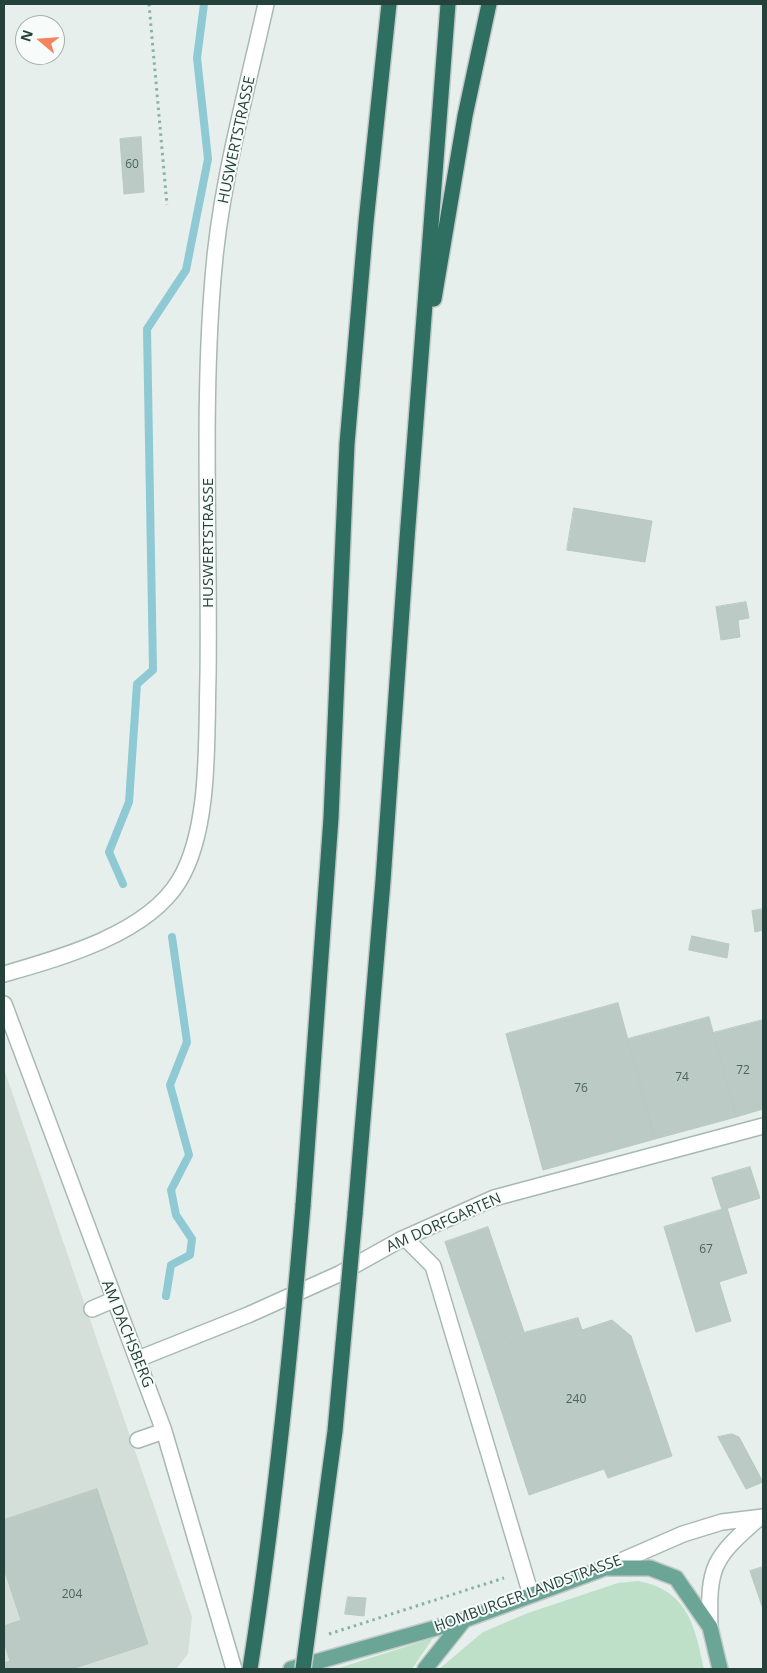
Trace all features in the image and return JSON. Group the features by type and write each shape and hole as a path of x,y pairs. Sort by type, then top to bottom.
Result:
{"highway":[{"path":"250,1669 261,1601 291,1346 303,1206 331,818 347,444 366,222 389,4"},
{"path":"303,1669 335,1432 384,881 418,389 448,4"},
{"path":"418,389 465,116 489,4"}],"main road":[{"name":"HOMBURGER LANDSTRASSE","path":"291,1669 464,1620 605,1568"},
{"path":"605,1568 650,1568 676,1578 710,1627 720,1669"},
{"path":"425,1669 464,1620"}],"street":[{"name":"HUSWERTSTRASSE","path":"4,974 61,958 142,918 164,900 179,882 189,862 198,833 206,739 209,361 213,276 227,179 266,4"},
{"name":"AM DACHSBERG","path":"4,1004 113,1300 138,1359 164,1431 234,1669"},
{"name":"AM DORFGARTEN","path":"138,1359 248,1315 339,1274 405,1238 494,1198 763,1126"},
{"path":"405,1238 433,1266 531,1594"},
{"path":"92,1309 113,1300"},
{"path":"138,1440 164,1431"},
{"path":"710,1627 709,1590 716,1563 731,1543 761,1518"},
{"name":"HOMBURGER LANDSTRASSE","path":"605,1568 683,1534 714,1524 761,1518"}],"path":[{"path":"149,4 167,205"},
{"path":"321,1636 525,1572"}],"shaded area":[{"path":"4,1069 192,1617 188,1654 176,1669 4,1669"}],"green space":[{"path":"638,1581 668,1592 678,1601 692,1624 704,1669 439,1669 483,1632 528,1613 618,1583"},
{"path":"433,1638 412,1669 336,1669"}],"building":[{"path":"141,137 144,192 124,194 120,139"},
{"path":"574,508 652,521 645,562 567,550"},
{"path":"746,602 749,618 738,620 740,637 721,640 716,607"},
{"path":"763,909 763,930 755,932 752,911"},
{"path":"692,936 729,944 727,958 689,950"},
{"path":"618,1003 655,1139 543,1170 506,1034"},
{"path":"709,1017 736,1117 655,1139 628,1039"},
{"path":"763,1020 763,1109 736,1117 713,1033"},
{"path":"750,1167 760,1198 722,1210 712,1178"},
{"path":"727,1208 747,1273 719,1282 731,1321 696,1332 664,1227"},
{"path":"488,1227 524,1332 480,1345 445,1242"},
{"path":"578,1318 582,1330 612,1320 631,1336 672,1456 608,1478 604,1469 529,1495 480,1345"},
{"path":"732,1434 739,1437 763,1482 746,1489 718,1437"},
{"path":"97,1489 148,1644 72,1669 6,1669 4,1663 10,1661 4,1642 4,1626 21,1620 4,1569 4,1520"},
{"path":"763,1567 763,1609 750,1571"},
{"path":"348,1597 366,1598 364,1616 345,1614"}],"waterway":[{"path":"123,884 109,852 129,802 137,684 153,670 147,329 186,270 208,159 197,58 204,4"},
{"path":"166,1296 171,1265 190,1255 192,1239 176,1215 171,1190 189,1155 170,1085 187,1042 172,937"}]}
